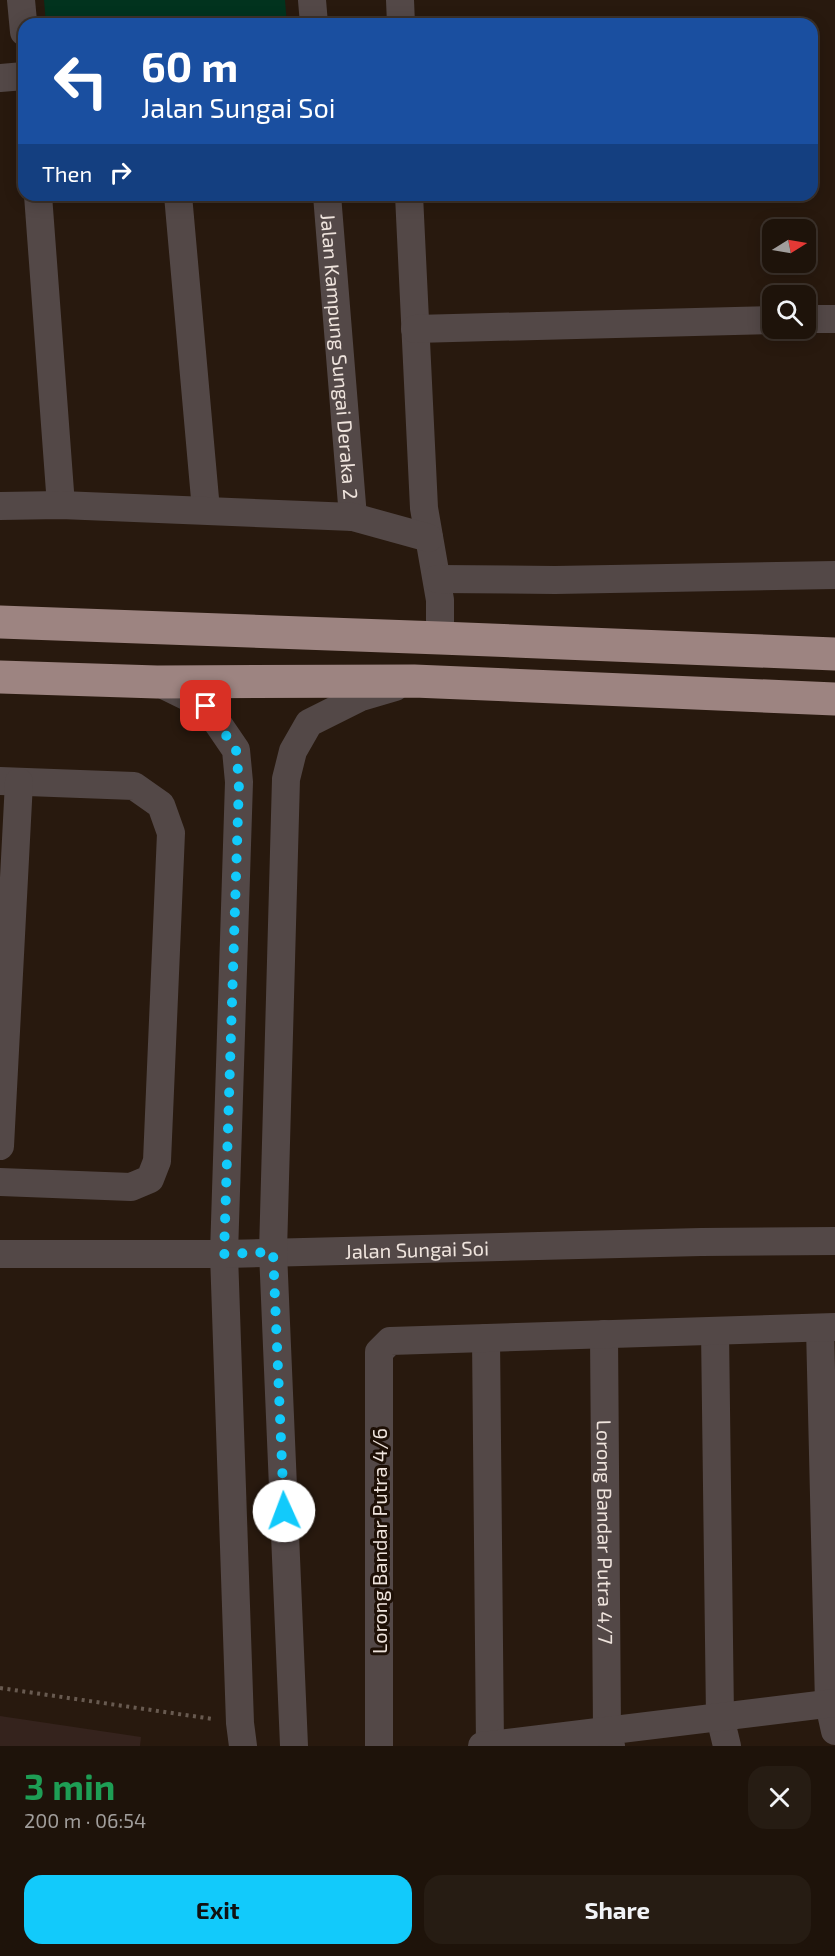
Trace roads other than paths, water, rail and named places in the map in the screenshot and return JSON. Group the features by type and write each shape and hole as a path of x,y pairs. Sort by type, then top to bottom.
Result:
{"highway":[{"path":"0,622 835,654"},
{"path":"0,677 157,682 414,681 835,699"}],"street":[{"path":"21,0 23,18"},
{"path":"312,0 314,18"},
{"path":"400,0 401,18"},
{"path":"0,78 18,76"},
{"path":"38,201 61,505"},
{"path":"179,201 206,510"},
{"name":"Jalan Kampung Sungai Deraka 2","path":"327,201 353,517"},
{"path":"409,201 424,508 440,600 440,638"},
{"path":"816,320 835,319"},
{"path":"415,328 762,320"},
{"path":"0,506 61,505 353,517 429,538"},
{"path":"437,579 555,580 835,575"},
{"path":"294,1746 273,1252 286,779 292,751 309,723 361,697 414,681"},
{"path":"157,682 206,706 236,750 237,761 239,794 224,1254 242,1734"},
{"path":"0,1146 10,782 134,786 161,804 171,833 158,1161 150,1179 131,1187 0,1182"},
{"name":"Jalan Sungai Soi","path":"0,1254 224,1254 700,1242 835,1241"},
{"path":"832,1703 720,1717 609,1738 487,1746 486,1338 827,1327 832,1703 835,1731"},
{"path":"715,1331 720,1717 727,1746"},
{"name":"Lorong Bandar Putra 4/7","path":"604,1334 609,1738"},
{"name":"Lorong Bandar Putra 4/6","path":"379,1746 379,1352 390,1341 486,1338"}]}
